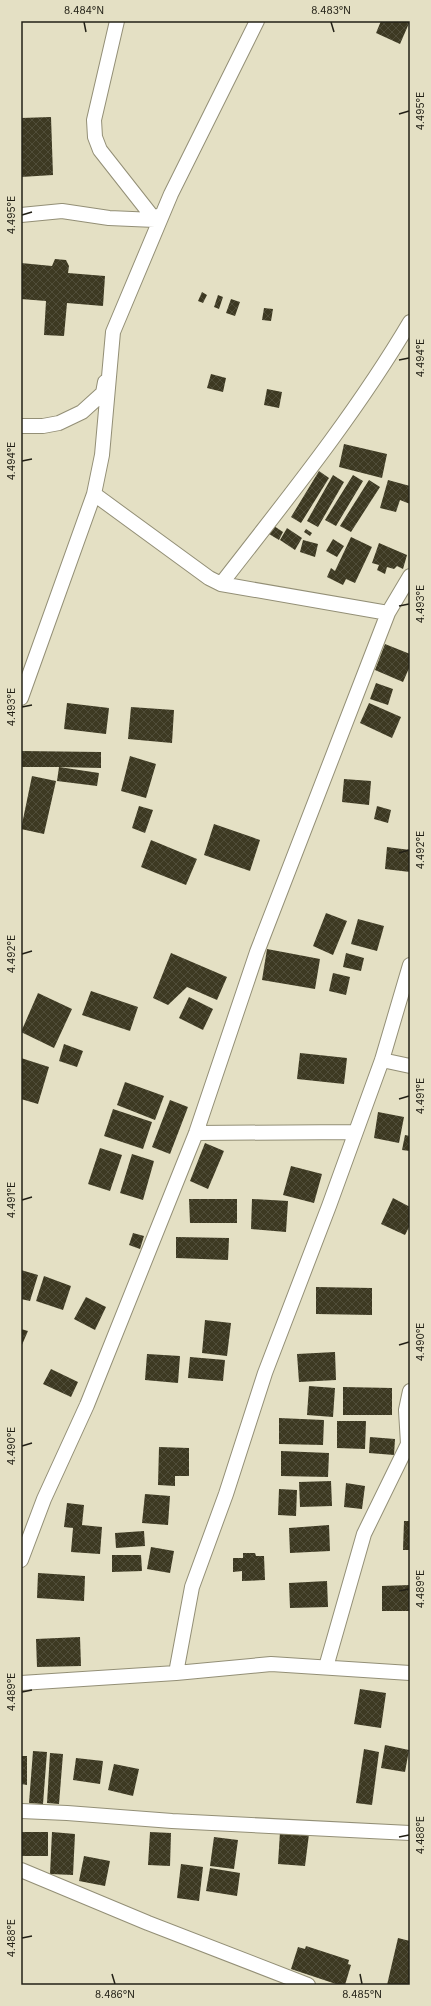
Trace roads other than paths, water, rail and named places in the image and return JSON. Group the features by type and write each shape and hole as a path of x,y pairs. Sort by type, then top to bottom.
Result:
{"street":[{"path":"116,21 94,120 95,136 100,150 155,220"},
{"path":"21,426 43,426 59,423 82,412 103,393 113,332 171,194 257,21"},
{"path":"155,220 171,194"},
{"path":"21,215 62,211 109,218 155,220"},
{"path":"221,584 313,466 395,347 410,322"},
{"path":"21,698 94,494 102,455 113,332"},
{"path":"94,494 210,578 221,584 388,613"},
{"path":"21,1560 44,1499 87,1405 196,1133 257,952 388,613 410,576"},
{"path":"176,1673 192,1587 226,1494 265,1373 329,1206 382,1060 410,965"},
{"path":"382,1060 410,1066"},
{"path":"196,1133 355,1132"},
{"path":"326,1667 364,1534 408,1444 406,1410 410,1391"},
{"path":"21,1683 176,1673 272,1664 410,1673"},
{"path":"21,1811 67,1812 172,1821 410,1833"},
{"path":"21,1870 148,1923 308,1985"}]}
